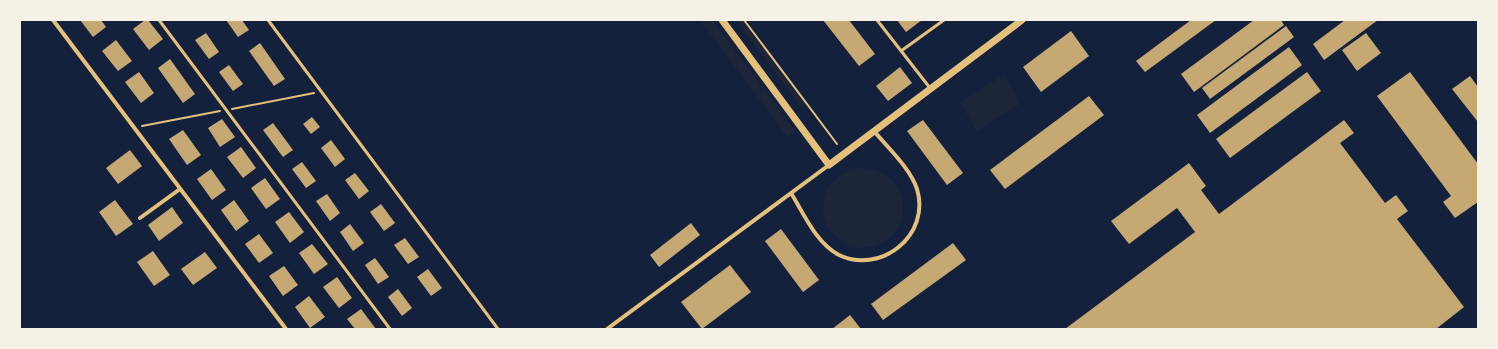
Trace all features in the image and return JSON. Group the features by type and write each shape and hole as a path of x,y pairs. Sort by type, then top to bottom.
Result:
{"street":[{"path":"53,20 286,329"},
{"path":"722,20 829,165"},
{"path":"607,329 1022,20"},
{"path":"791,193 818,236 828,247 840,255 858,260 868,260 882,257 895,251 909,237 915,224 919,210 917,191 909,174 874,131"},
{"path":"140,218 180,189"}],"lane":[{"path":"159,20 390,329"},
{"path":"268,20 498,329"},
{"path":"877,20 930,88"},
{"path":"901,51 944,20"}],"path":[{"path":"744,20 837,144"}],"shaded area":[{"path":"700,20 712,20 795,130 787,136"},
{"path":"735,20 742,20 806,105 802,108"},
{"path":"1003,75 1021,103 977,131 960,103"},
{"path":"863,168 878,171 891,180 900,193 903,208 900,223 891,236 878,245 863,248 848,245 835,236 826,223 823,208 826,193 835,180 848,171"}],"building":[{"path":"80,20 101,20 106,27 93,37"},
{"path":"145,20 148,20 163,39 149,50 133,29"},
{"path":"226,20 242,20 249,30 238,37"},
{"path":"823,20 849,20 875,54 859,66"},
{"path":"897,20 922,20 906,32"},
{"path":"1191,20 1216,20 1145,72 1136,61"},
{"path":"1254,20 1281,20 1284,25 1194,92 1181,74"},
{"path":"1345,20 1378,20 1324,60 1313,44"},
{"path":"1286,26 1294,37 1210,99 1202,88"},
{"path":"1071,31 1089,56 1041,92 1023,67"},
{"path":"206,33 219,52 209,59 195,40"},
{"path":"1366,33 1381,53 1357,71 1342,50"},
{"path":"116,40 132,61 118,71 102,51"},
{"path":"260,43 285,79 274,86 249,51"},
{"path":"1289,47 1302,65 1210,133 1197,115"},
{"path":"170,59 195,94 183,103 158,68"},
{"path":"229,65 243,84 233,91 219,72"},
{"path":"900,67 912,83 888,101 876,86"},
{"path":"139,72 154,93 141,103 125,82"},
{"path":"1307,72 1321,91 1230,158 1216,139"},
{"path":"1410,72 1478,164 1478,202 1455,218 1443,202 1451,196 1377,96"},
{"path":"1470,76 1478,87 1478,122 1452,89"},
{"path":"1089,96 1104,115 1005,189 990,170"},
{"path":"312,117 320,127 311,134 303,124"},
{"path":"222,119 235,137 220,147 208,128"},
{"path":"923,120 963,173 947,185 907,131"},
{"path":"1344,120 1354,133 1340,143 1385,203 1396,195 1408,211 1397,219 1464,307 1436,329 1065,329 1195,232 1177,208 1129,244 1111,221 1189,163 1206,186 1201,190 1219,214"},
{"path":"273,123 293,150 283,157 263,130"},
{"path":"183,130 201,155 187,165 169,139"},
{"path":"331,140 345,159 335,167 321,148"},
{"path":"241,147 256,168 243,178 227,157"},
{"path":"130,150 142,166 118,184 106,168"},
{"path":"302,162 316,181 306,188 292,169"},
{"path":"211,169 226,190 212,200 197,179"},
{"path":"355,173 369,191 359,199 345,180"},
{"path":"265,178 280,199 266,209 251,188"},
{"path":"327,194 340,213 330,221 316,201"},
{"path":"115,200 133,224 116,236 99,212"},
{"path":"234,200 249,221 236,231 221,210"},
{"path":"381,204 395,223 384,231 370,212"},
{"path":"172,207 183,223 159,241 148,225"},
{"path":"289,212 304,232 290,243 275,222"},
{"path":"691,223 700,235 659,267 650,255"},
{"path":"350,224 364,243 353,251 340,232"},
{"path":"781,229 819,280 803,292 765,241"},
{"path":"259,234 273,253 259,263 245,244"},
{"path":"405,238 419,257 408,264 394,245"},
{"path":"953,243 966,260 883,320 871,304"},
{"path":"312,244 328,264 314,274 299,253"},
{"path":"153,251 170,275 154,286 137,262"},
{"path":"205,252 217,268 193,285 181,269"},
{"path":"375,258 389,277 378,284 365,265"},
{"path":"730,265 751,292 702,329 681,302"},
{"path":"284,266 298,285 283,296 269,276"},
{"path":"428,269 442,288 431,296 417,277"},
{"path":"337,277 352,298 339,308 323,287"},
{"path":"398,289 412,308 402,316 388,297"},
{"path":"309,296 325,317 310,328 295,307"},
{"path":"361,309 376,329 355,329 347,319"},
{"path":"850,315 861,329 832,329"}]}
